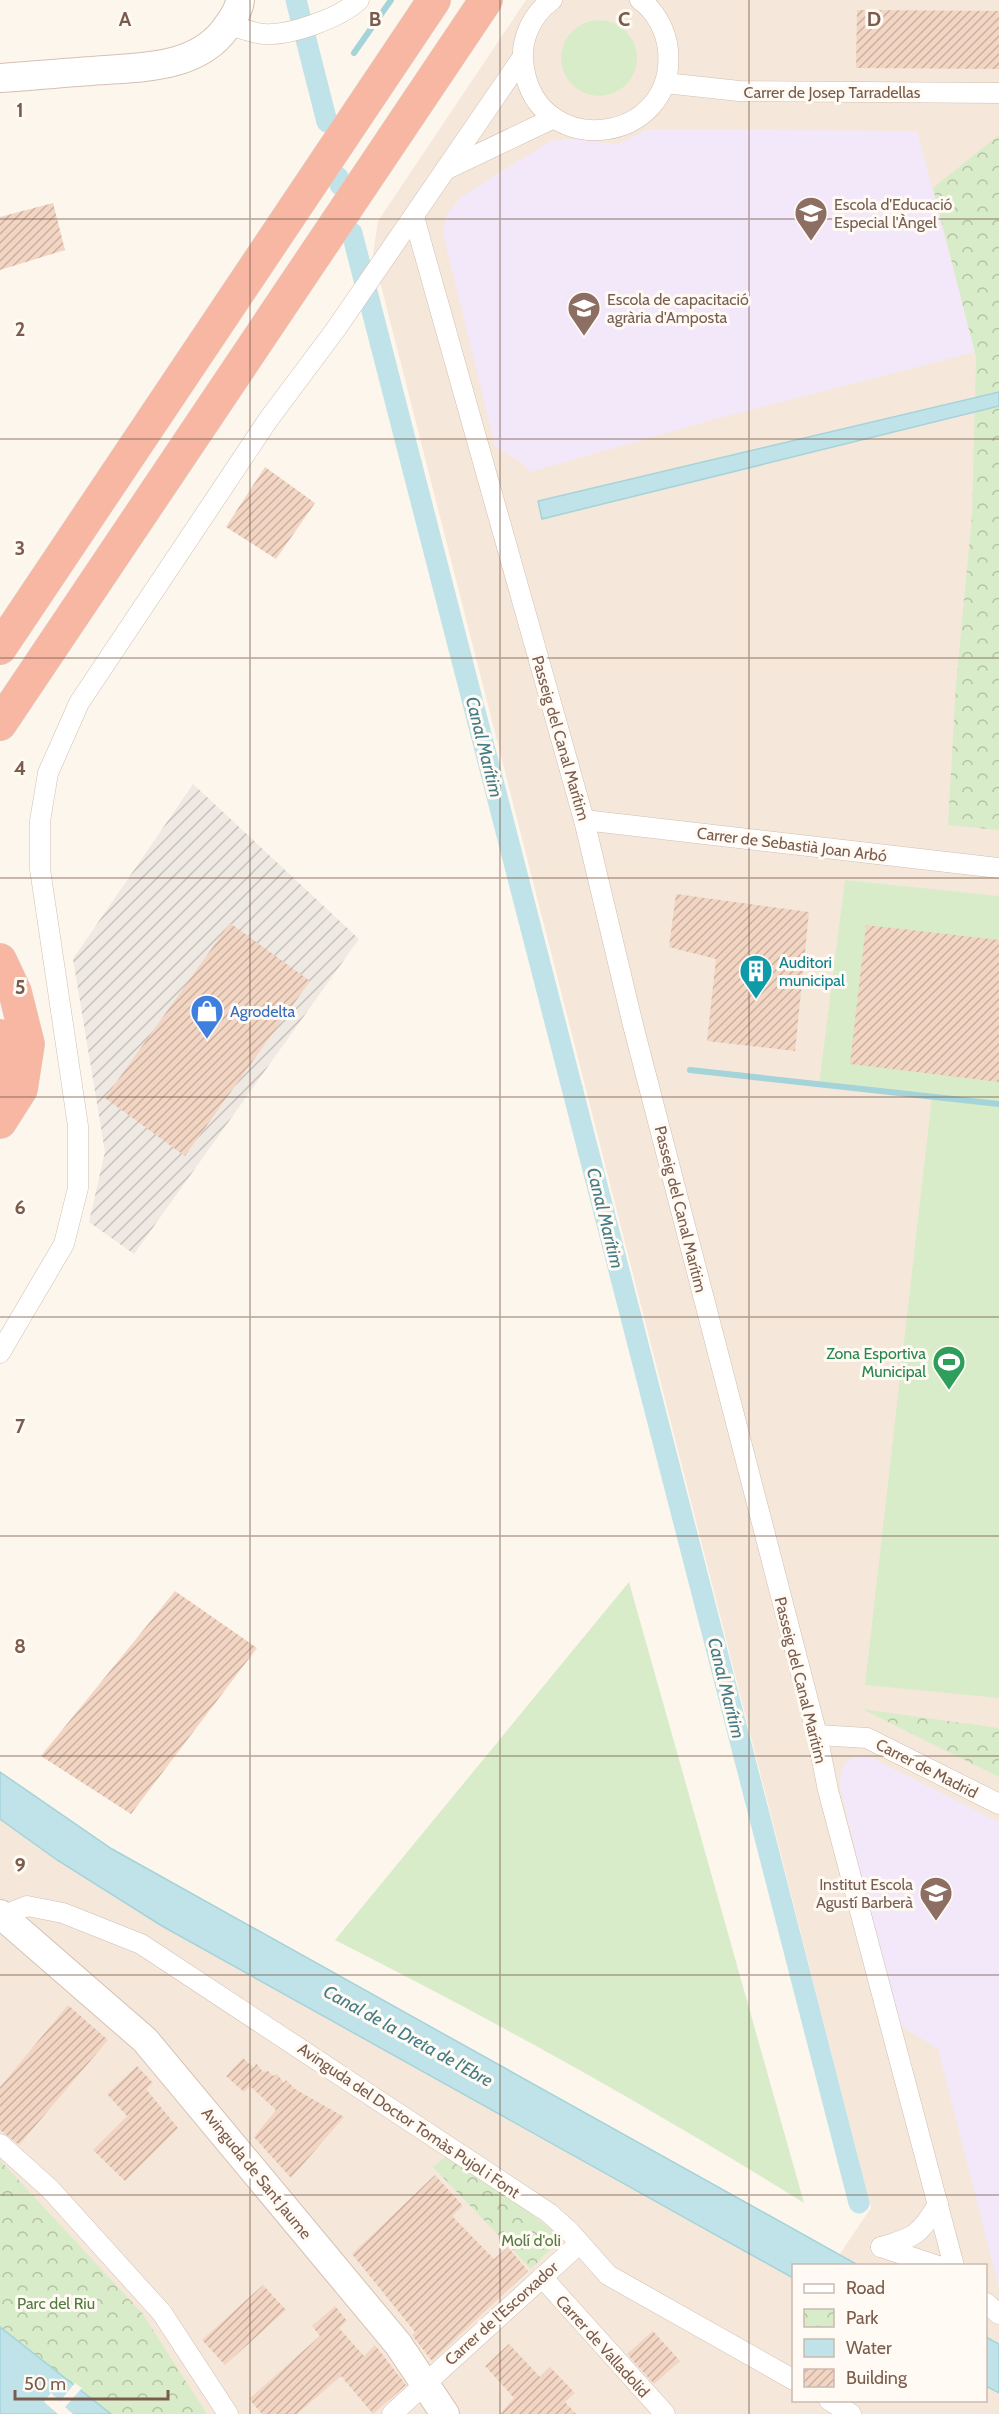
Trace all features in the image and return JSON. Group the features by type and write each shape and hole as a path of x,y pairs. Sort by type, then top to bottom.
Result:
{"highway":[{"path":"0,648 434,0"},
{"path":"3,722 486,0"},
{"path":"0,639 30,604"},
{"path":"0,960 15,992 28,1044 21,1089 0,1122"},
{"path":"0,1036 5,1047 7,1084 0,1107"}],"street":[{"path":"0,78 165,64 201,52 218,40 234,12 262,34 293,30 314,24 359,0"},
{"path":"552,0 533,20 525,38 522,58 526,81 537,102 554,118 574,128 596,132 618,128 638,118 654,103 664,83 669,62 667,40 648,1"},
{"path":"0,1353 64,1244 78,1188 78,1126 40,869 40,821 48,773 79,703 268,420 337,328 522,58"},
{"name":"Carrer de Josep Tarradellas","path":"664,83 739,91 999,93"},
{"path":"443,171 554,118"},
{"name":"Passeig del Canal Marítim","path":"414,217 585,820 636,1036 817,1735 828,1790 954,2264"},
{"name":"Carrer de Sebastià Joan Arbó","path":"585,820 999,868"},
{"name":"Carrer de Madrid","path":"817,1735 867,1738 999,1804"},
{"name":"Avinguda del Doctor Tomàs Pujol i Font","path":"1,1915 27,1906 63,1913 141,1944 549,2213 608,2275 792,2379"},
{"name":"Avinguda de Sant Jaume","path":"1,1915 46,1952 161,2057 398,2344 444,2414"},
{"path":"0,2144 50,2189 162,2313 228,2414"},
{"path":"935,2264 881,2247 914,2236 928,2221 938,2204"},
{"name":"Carrer de l'Escorxador","path":"392,2414 423,2383 579,2244"},
{"name":"Carrer de Valladolid","path":"542,2277 665,2414"},
{"path":"987,2304 999,2314"},
{"path":"832,2402 851,2414"}],"shaded area":[{"path":"526,0 999,0 999,2344 987,2338 987,2264 856,2264 839,2255 871,2208 373,254 378,221"},
{"path":"649,129 917,131 975,352 719,418 530,472 521,462 495,446 443,233 447,214 462,196 551,141 570,139 618,144"},
{"path":"193,784 359,939 134,1254 89,1222 105,1152 73,959"},
{"name":"Institut Escola Agustí Barberà","path":"859,1756 872,1758 999,1822 999,2288 938,2049 897,2023 840,1786 841,1771 846,1762"},
{"path":"0,1819 57,1860 162,1926 792,2277 792,2402 987,2402 987,2387 999,2393 999,2414 111,2414 0,2327"}],"green space":[{"path":"599,20 613,23 626,31 634,44 637,58 634,72 626,85 613,93 599,96 585,93 572,85 564,72 561,58 564,44 572,31 585,23"},
{"path":"999,135 999,830 948,825 956,684 972,517 976,357 933,188"},
{"name":"Zona Esportiva Municipal","path":"845,880 999,896 999,1698 865,1685 932,1096 819,1085"},
{"path":"629,1582 804,2203 689,2133 572,2066 335,1940"},
{"path":"862,1709 999,1728 999,1777"},
{"name":"Molí d'oli","path":"449,2154 562,2237 531,2269 433,2167"},
{"name":"Parc del Riu","path":"0,2160 142,2313 207,2414 111,2414 0,2327"}],"water":[{"path":"999,392 999,406 542,519 538,501"},
{"name":"Canal de la Dreta de l'Ebre","path":"0,1772 112,1849 856,2264 792,2264 792,2277 162,1926 57,1860 0,1819"},
{"path":"0,2327 111,2414 0,2414"},
{"path":"987,2338 999,2344 999,2393 987,2387"}],"pier":[{"path":"75,2383 82,2388 65,2407 73,2414 58,2414 44,2402 51,2393 60,2401"}],"building":[{"path":"857,10 999,11 999,69 856,68"},
{"path":"53,203 65,250 0,270 0,217"},
{"path":"265,467 315,503 276,559 226,527"},
{"name":"Auditori municipal","path":"676,894 809,912 795,1051 707,1041 716,959 669,947"},
{"name":"Agrodelta","path":"230,923 310,981 185,1156 105,1098"},
{"path":"866,925 999,940 999,1082 850,1064"},
{"path":"175,1591 257,1648 131,1814 41,1756"},
{"path":"68,2005 108,2040 19,2145 0,2130 0,2087"},
{"path":"243,2058 254,2068 256,2063 263,2072 268,2071 273,2076 277,2074 284,2083 286,2080 295,2089 344,2117 291,2178 254,2137 276,2110 250,2086 244,2092 226,2076"},
{"path":"137,2066 153,2083 146,2089 178,2128 125,2181 93,2150 127,2116 107,2094"},
{"path":"435,2175 463,2206 452,2216 494,2259 508,2247 528,2271 432,2361 412,2335 415,2332 352,2254"},
{"path":"263,2285 286,2310 225,2365 202,2340"},
{"path":"335,2306 347,2321 339,2328 364,2356 375,2345 406,2385 373,2414 341,2376 297,2414 262,2414 249,2399 320,2336 312,2326"},
{"path":"653,2331 680,2361 654,2384 627,2354"},
{"path":"509,2344 540,2377 550,2367 575,2393 565,2402 576,2414 500,2414 514,2398 485,2366"}],"waterway":[{"name":"Canal Marítim","path":"296,0 327,122"},
{"path":"354,53 391,0"},
{"name":"Canal Marítim","path":"338,177 340,185"},
{"name":"Canal Marítim","path":"352,233 859,2203"},
{"path":"690,1070 999,1104"},
{"name":"Canal Marítim","path":"571,1090 580,1088"}],"place":[{"name":"Escola d'Educació Especial l'Àngel","path":"811,242"},
{"name":"Escola de capacitació agrària d'Amposta","path":"584,337"},
{"name":"Auditori municipal","path":"756,1000"},
{"name":"Agrodelta","path":"207,1040"},
{"name":"Zona Esportiva Municipal","path":"949,1391"},
{"name":"Institut Escola Agustí Barberà","path":"936,1922"}]}
